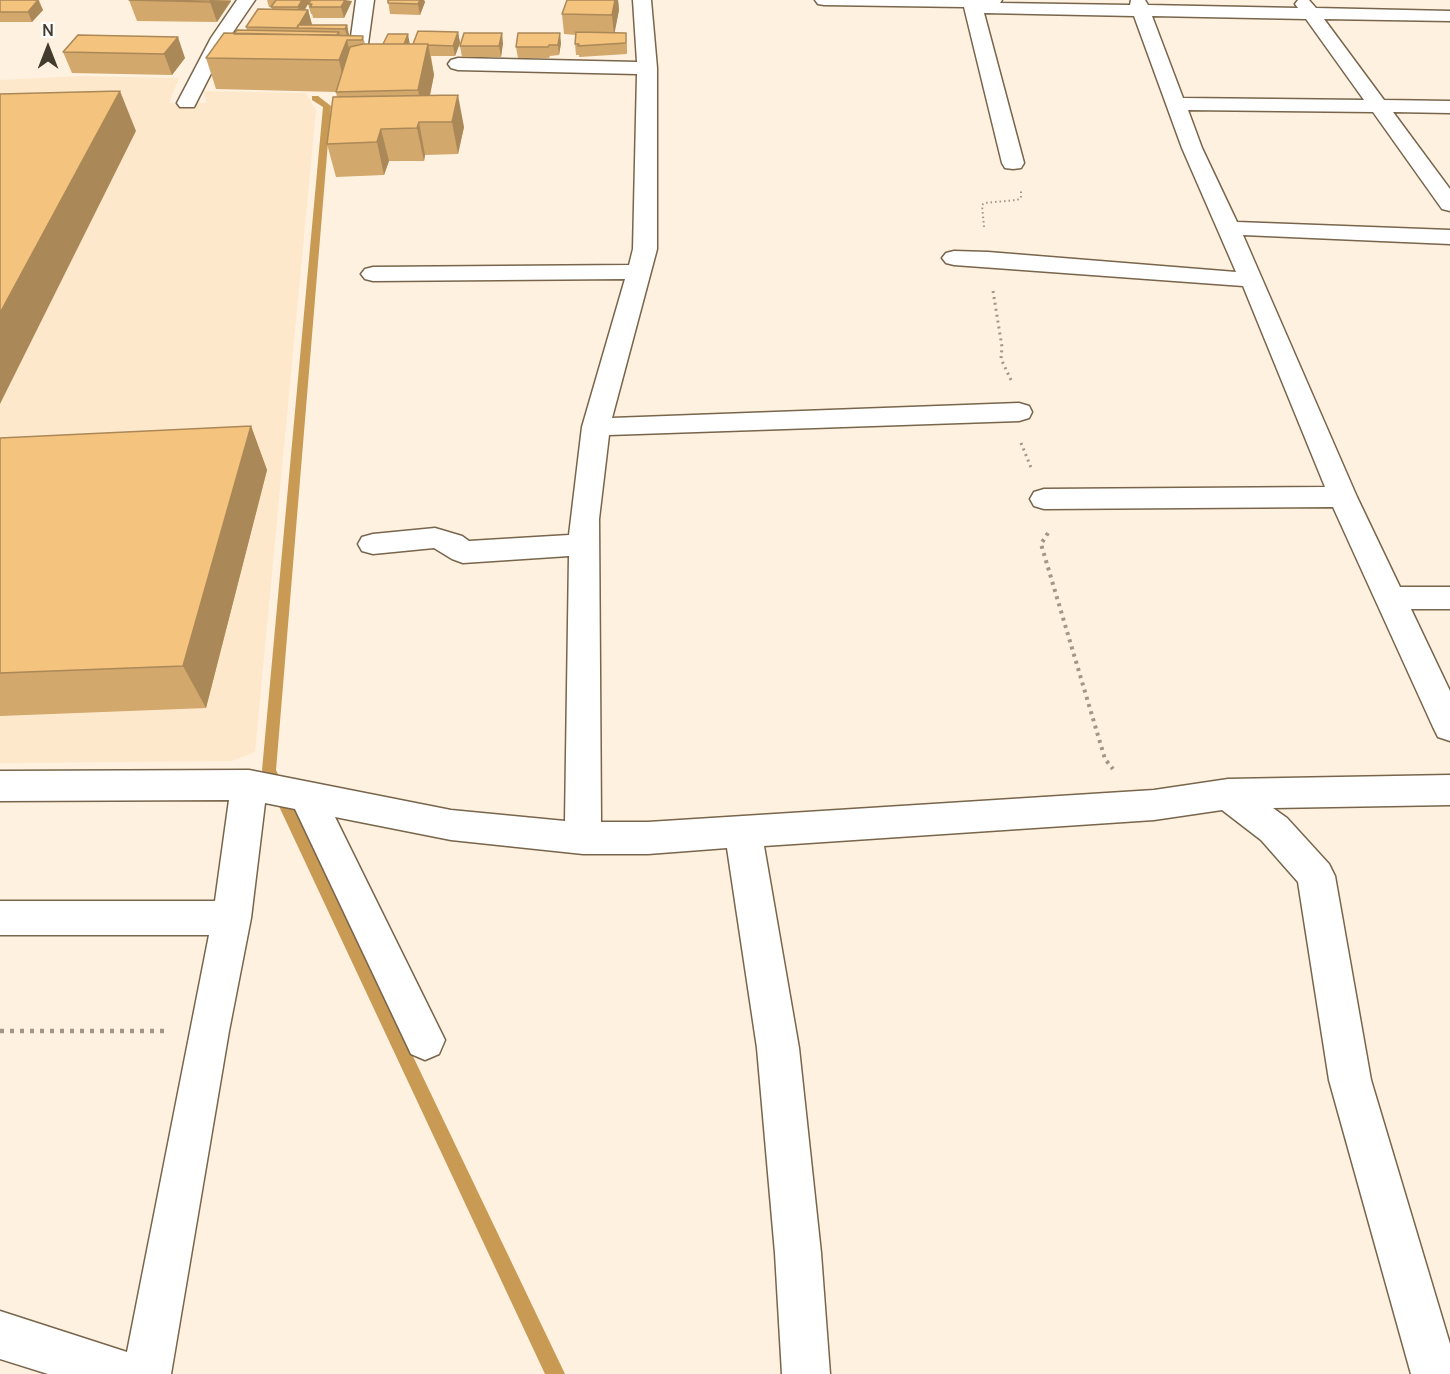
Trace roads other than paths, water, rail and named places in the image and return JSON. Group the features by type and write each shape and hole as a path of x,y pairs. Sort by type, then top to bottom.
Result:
{"street":[{"path":"187,103 220,38 246,0"},
{"path":"353,59 358,51 365,0"},
{"path":"583,838 584,519 596,427 645,249 646,68 642,0"},
{"path":"824,0 972,2 993,0"},
{"path":"1001,0 1139,7"},
{"path":"972,2 987,8 1308,9 1450,6"},
{"path":"972,2 1013,162"},
{"path":"1139,7 1192,148 1252,280 1343,496 1450,727"},
{"path":"1308,9 1450,16"},
{"path":"1308,9 1450,204"},
{"path":"458,64 646,68"},
{"path":"1176,104 1450,107"},
{"path":"1227,228 1450,237"},
{"path":"954,258 1252,280"},
{"path":"373,274 640,272"},
{"path":"596,427 1019,412"},
{"path":"1044,499 1343,496"},
{"path":"373,544 435,538 451,543 463,552 583,545"},
{"path":"1391,598 1450,598"},
{"path":"0,786 249,785 451,825 583,838 648,838 1154,805 1228,794 1450,790"},
{"path":"147,1374 209,1031 232,918 249,785"},
{"path":"1228,794 1274,829 1316,876 1350,1080 1435,1374"},
{"path":"307,797 425,1040"},
{"path":"743,832 778,1048 798,1253 806,1374"},
{"path":"0,918 232,918"},
{"path":"0,1335 123,1374"}],"waterway":[{"path":"315,98 327,106 269,770 555,1374"}]}
